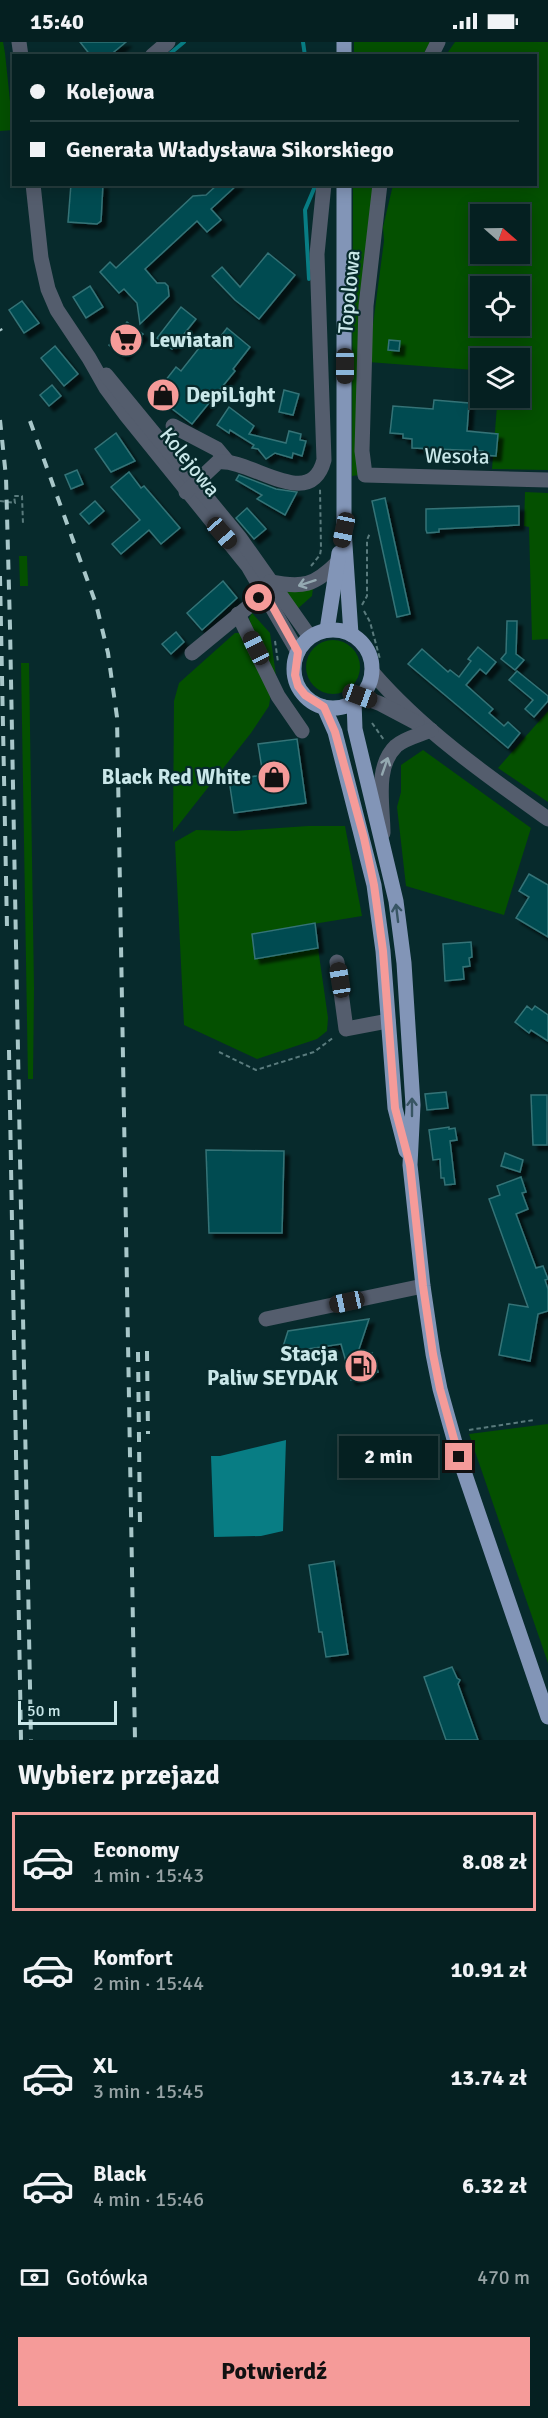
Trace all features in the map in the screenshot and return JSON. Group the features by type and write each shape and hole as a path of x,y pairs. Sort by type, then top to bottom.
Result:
{"main road":[{"path":"344,186 344,530 355,606 351,634"},
{"path":"327,630 344,530"},
{"path":"324,707 345,706 357,699 366,689 376,668 367,650 351,634 339,630 327,630 310,637 298,652 295,675 298,686 305,695 324,707 335,732 364,838 374,885 383,951 395,1108 410,1165 423,1286 440,1389 459,1457 548,1717"},
{"path":"357,699 355,729 396,901 404,963 413,1105 410,1165"}],"street":[{"path":"154,54 168,42"},
{"name":"Kolejowa","path":"33,186 41,258 48,289 57,310 89,358 105,388 130,411 233,547 310,637"},
{"path":"190,488 218,462 238,463 293,484 307,483 316,477 324,460 317,254 324,186"},
{"name":"Topolowa","path":"365,475 362,451 366,306 380,186"},
{"path":"173,426 217,449 227,461"},
{"name":"Wesoła","path":"365,475 548,480"},
{"path":"192,653 267,588 296,586 315,581 324,576 338,562"},
{"name":"Kolejowa","path":"267,588 298,652"},
{"path":"238,614 278,696 302,731"},
{"path":"376,668 387,690 431,730 487,776 548,819"},
{"path":"357,699 381,704 431,730"},
{"path":"384,845 382,777 384,765 396,746 431,730"},
{"path":"337,963 346,1029 388,1021"},
{"path":"266,1319 423,1286"}],"path":[{"path":"315,581 310,570 320,555 321,549 321,495 316,477"},
{"path":"0,501 15,502 14,496 22,496 23,524"},
{"path":"370,532 368,596 355,606 370,622 376,668"},
{"path":"279,672 274,637 284,625"},
{"path":"355,729 375,721 381,704"},
{"path":"219,1053 256,1070 314,1052 346,1029"},
{"path":"469,1430 534,1420"}],"green space":[{"path":"0,42 3,42 12,130 0,131"},
{"path":"354,42 430,42 424,54 354,54"},
{"path":"455,42 548,42 548,470 492,469 497,408 530,408 530,348 470,348 470,370 368,362 384,241 383,227 393,186 537,186 537,54 447,54"},
{"path":"353,186 375,186 359,475 352,476"},
{"path":"525,492 548,493 548,639 532,640 529,527 524,526"},
{"path":"19,556 27,556 28,586 20,586"},
{"path":"313,588 312,596 295,611 285,592"},
{"path":"252,613 270,633 276,676 251,624 249,618"},
{"path":"235,633 242,633 271,693 269,706 251,733 173,832 174,701 179,683"},
{"path":"328,640 338,640 348,644 356,652 360,667 356,682 348,690 338,694 328,694 318,690 310,682 306,672 306,662 310,652 318,644"},
{"path":"21,663 29,663 34,988 33,1079 28,1079"},
{"path":"548,711 548,802 498,768"},
{"path":"423,750 531,828 504,915 406,886 397,807 401,792 401,765"},
{"path":"345,826 362,916 252,934 255,959 318,948 328,1018 327,1031 317,1039 257,1059 184,1025 175,842 196,830 235,831"},
{"path":"548,1424 548,1663 469,1434"}],"water":[{"path":"286,1440 283,1531 261,1536 214,1537 211,1456 220,1456"}],"building":[{"path":"80,42 126,42 111,54 89,54"},
{"path":"71,186 103,186 101,221 97,224 68,222"},
{"path":"216,186 236,186 211,209 221,220 207,232 197,221 145,269 157,283 165,283 168,286 169,296 140,324 137,303 124,289 119,293 100,272 110,262 116,268 193,196 206,195"},
{"path":"268,253 295,275 259,319 235,300 212,276 222,267 240,287"},
{"path":"90,286 103,307 86,318 73,297"},
{"path":"22,301 39,323 24,333 9,310"},
{"path":"181,307 196,319 172,349 157,338"},
{"name":"Lewiatan","path":"127,322 143,334 123,356 109,345"},
{"path":"227,328 250,347 233,369 235,371 192,424 154,395 176,367 181,371 203,343 211,349"},
{"path":"389,340 400,341 399,351 388,350"},
{"path":"55,346 78,374 64,386 41,358"},
{"path":"52,385 61,396 49,406 40,395"},
{"path":"284,390 299,394 293,415 279,412"},
{"path":"434,400 469,403 467,431 498,434 496,456 482,455 483,451 412,448 412,439 403,438 403,434 390,433 393,406 433,409"},
{"path":"229,407 254,426 249,434 286,443 289,431 301,434 300,440 306,441 302,456 293,453 292,458 275,453 266,459 258,449 252,448 254,445 217,425"},
{"path":"116,433 135,461 111,472 95,449"},
{"path":"77,470 83,484 71,489 65,475"},
{"path":"129,472 141,488 144,486 180,528 161,544 149,530 121,554 112,544 140,520 111,487"},
{"path":"239,475 276,489 297,492 285,515 257,499 262,495 236,480"},
{"path":"385,498 410,614 397,617 372,501"},
{"path":"95,501 104,511 89,524 80,514"},
{"path":"519,506 519,525 439,529 439,532 427,533 426,530 426,509"},
{"path":"247,508 266,529 254,539 236,518"},
{"path":"223,581 237,598 202,630 187,613"},
{"path":"507,621 517,621 516,654 524,660 515,670 501,659 506,653"},
{"path":"176,632 184,642 171,654 162,644"},
{"path":"478,647 496,662 486,674 480,669 466,685 493,709 489,713 504,726 508,722 520,733 508,748 408,664 422,649 448,672 450,670 459,677 471,661 468,659"},
{"path":"517,671 548,696 548,701 534,717 525,709 533,700 509,680"},
{"name":"Black Red White","path":"297,739 306,803 234,813 229,780 263,775 258,744"},
{"path":"529,874 548,885 548,937 516,918 529,897 519,891"},
{"path":"315,923 318,948 255,959 252,934"},
{"path":"471,942 472,957 469,958 470,966 463,967 464,979 445,981 443,944"},
{"path":"527,1006 532,1010 535,1006 548,1015 548,1041 531,1030 529,1033 515,1022"},
{"path":"446,1092 448,1108 427,1110 425,1094"},
{"path":"531,1095 547,1095 547,1145 533,1145"},
{"path":"449,1127 449,1129 455,1128 457,1140 450,1141 455,1184 445,1185 444,1178 441,1178 440,1159 433,1160 429,1130"},
{"path":"206,1150 284,1151 282,1233 209,1233"},
{"path":"505,1153 523,1160 520,1172 501,1166"},
{"path":"521,1177 526,1192 522,1193 528,1209 516,1214 536,1268 543,1266 548,1279 545,1280 548,1289 548,1311 538,1314 530,1361 499,1355 509,1304 528,1307 489,1199 500,1195 497,1186"},
{"path":"369,1319 356,1358 372,1353 378,1372 351,1380 341,1344 281,1353 288,1331"},
{"path":"334,1561 348,1654 326,1657 322,1632 319,1632 309,1565"},
{"path":"452,1667 460,1680 458,1684 478,1740 446,1740 424,1677"}],"waterway":[{"path":"169,54 184,42"},
{"path":"303,42 305,54"},
{"path":"309,279 305,210 315,186"}],"railway":[{"path":"0,420 6,477 10,627 31,1740"},
{"path":"30,421 96,604 108,653 117,717 135,1740"},
{"path":"0,576 7,927"},
{"path":"9,1050 21,1740"},
{"path":"147,1351 148,1434"},
{"path":"138,1352 140,1527"}],"place":[{"name":"Lewiatan","path":"126,340"},
{"name":"DepiLight","path":"163,395"},
{"name":"Black Red White","path":"274,777"},
{"name":"Stacja Paliw SEYDAK","path":"361,1366"}],"route":[{"path":"259,598 265,593 298,652 295,663 298,686 305,695 324,707 330,719 364,838 374,885 383,951 395,1108 410,1165 433,1354 459,1457"}]}
